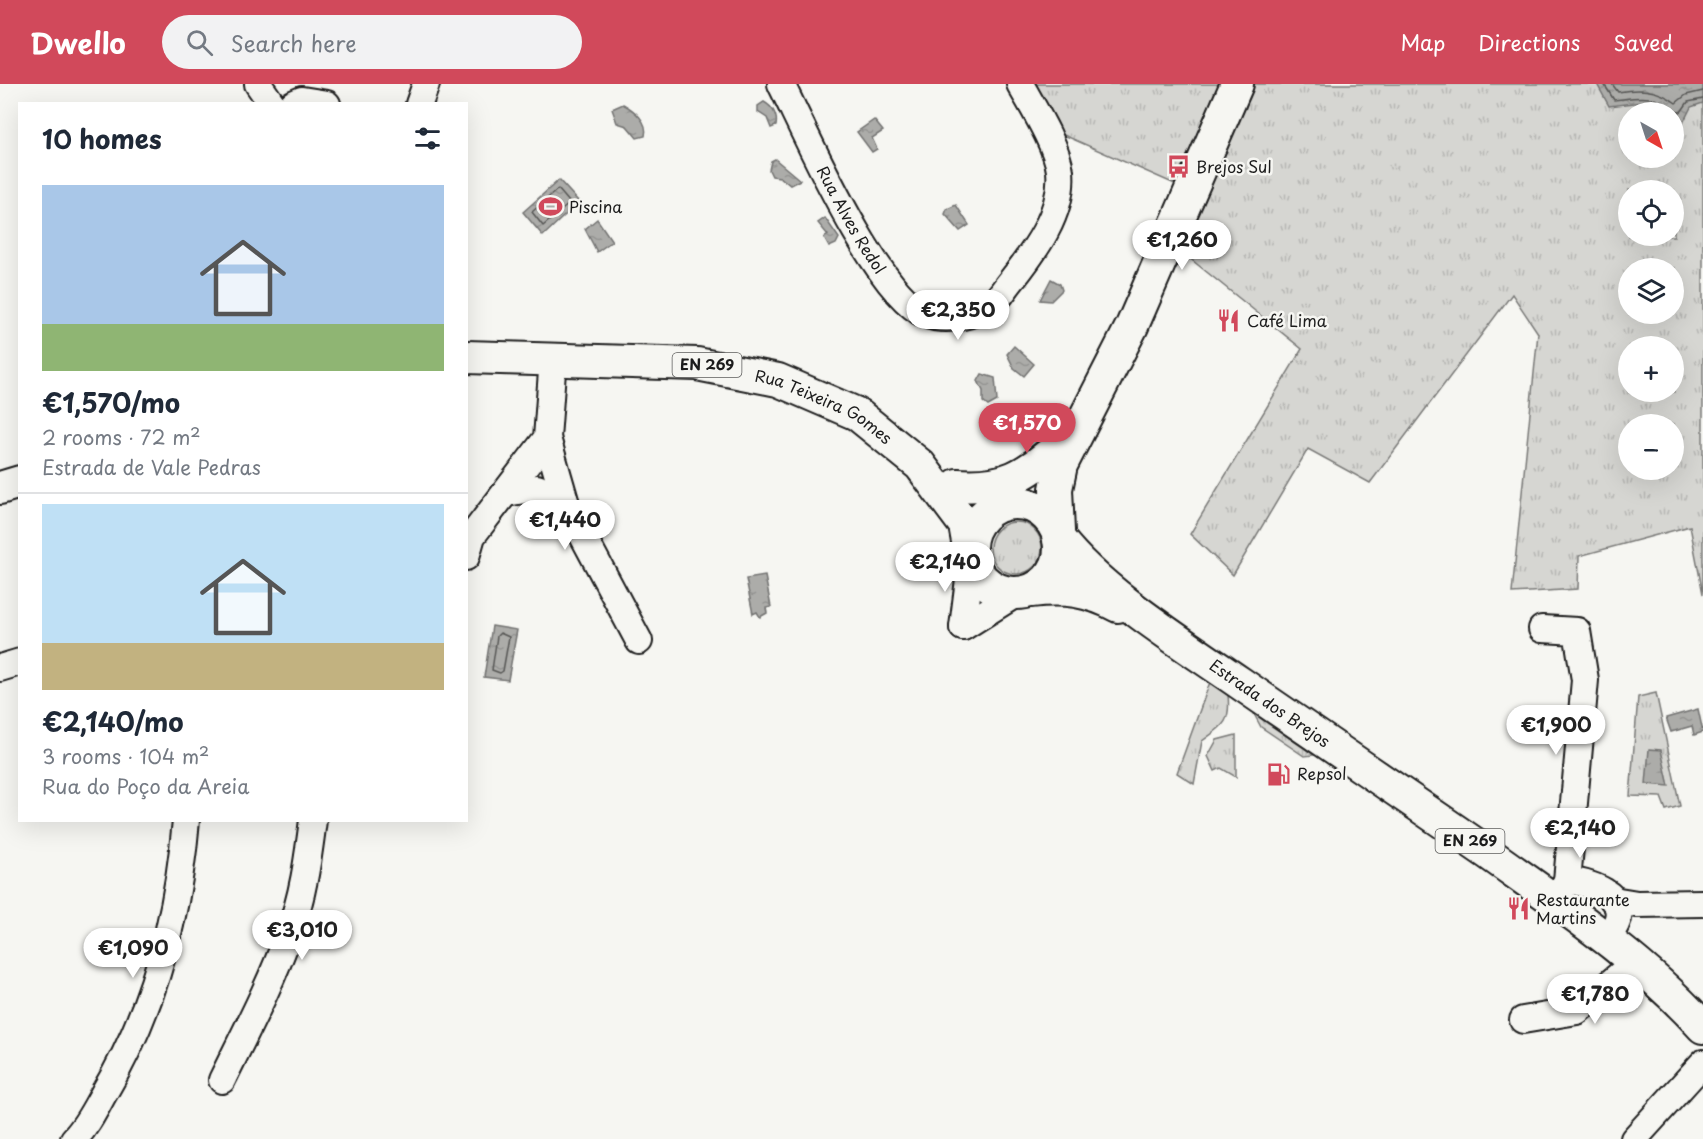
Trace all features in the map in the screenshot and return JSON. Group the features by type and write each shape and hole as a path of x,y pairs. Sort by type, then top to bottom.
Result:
{"main road":[{"path":"1022,593 1046,582 1055,570 1061,550 1056,489 1061,465 1131,326 1237,84"},
{"name":"Rua Teixeira Gomes","path":"468,357 697,364 778,380 856,414 920,465 957,485 1004,505"},
{"path":"957,485 993,486 1013,480 1035,466 1076,433"},
{"path":"970,558 970,537 977,523 1004,505 1056,460 1076,433"},
{"name":"Rua Teixeira Gomes","path":"920,465 965,525 970,558"},
{"path":"0,488 18,483"},
{"name":"EN 269","path":"1004,505 1033,506 1046,514 1059,535"},
{"name":"Estrada dos Brejos","path":"1059,535 1074,558 1178,641"},
{"name":"EN 269","path":"970,558 983,581 993,589 1022,593"},
{"name":"Estrada dos Brejos","path":"1022,593 1067,588 1101,597 1178,641 1561,891 1605,940 1634,963 1703,1027"}],"street":[{"path":"258,84 271,102"},
{"path":"420,102 426,84"},
{"name":"Rua Alves Redol","path":"781,84 846,214 872,257 898,292 925,314 959,319 994,302 1039,246 1055,209 1060,171 1042,124 1020,84"},
{"path":"298,102 302,100 314,102"},
{"path":"553,358 547,438 566,504 639,641"},
{"path":"468,550 472,536 547,438"},
{"path":"506,493 537,488 566,504"},
{"path":"970,558 963,627 1022,593"},
{"path":"1542,629 1577,631 1585,680 1561,891 1599,887 1613,900 1637,904 1703,903"},
{"path":"0,668 18,663"},
{"path":"74,1139 115,1075 137,1029 159,969 179,876 186,822"},
{"path":"222,1080 266,990 290,932 305,877 313,822"},
{"path":"1605,940 1617,922 1613,900"},
{"path":"1523,1020 1577,1011 1634,963"},
{"path":"1634,1139 1703,1063"}],"green space":[{"path":"1035,84 1221,84 1177,185 1059,133"},
{"path":"1254,84 1703,84 1703,594 1690,526 1579,556 1578,589 1512,593 1538,333 1512,294 1370,483 1308,449 1233,575 1190,534 1302,349 1182,252"},
{"path":"1011,522 1021,522 1035,529 1042,548 1035,567 1021,574 1011,574 1001,570 994,563 990,553 990,543 994,533 1001,526"},
{"path":"1210,682 1228,695 1228,712 1224,723 1202,741 1194,784 1177,773"},
{"path":"1656,693 1680,806 1666,810 1661,797 1630,796 1638,697"},
{"path":"1254,714 1314,755 1304,756 1261,727"},
{"path":"1236,735 1236,777 1221,768 1215,771 1208,756 1217,740"}],"water":[{"path":"1597,84 1703,84 1703,103 1691,107 1684,121 1684,102 1618,102 1618,105 1609,106"},
{"path":"764,102 775,115 776,126 771,128 767,118 758,112 758,106"},
{"path":"623,104 643,121 645,136 637,138 627,126 617,123 612,109"},
{"path":"874,120 883,131 872,138 877,149 872,152 857,132"},
{"path":"775,159 800,180 790,185 780,177 772,176 769,170 771,161"},
{"name":"Piscina","path":"559,180 579,202 543,236 523,212"},
{"path":"956,205 969,225 960,231 945,214 947,209"},
{"path":"825,218 839,238 836,244 829,247 824,238 828,235 818,223"},
{"path":"597,219 612,241 597,252 585,229"},
{"path":"1051,279 1060,284 1062,290 1051,301 1040,300"},
{"path":"1014,346 1034,364 1024,376 1014,368 1007,354"},
{"path":"982,374 995,378 997,401 988,406 983,402 983,391 978,381"},
{"path":"765,576 771,607 766,608 767,613 760,617 757,612 753,614 746,579"},
{"path":"492,626 517,630 508,680 484,677"},
{"path":"1698,709 1703,732 1694,735 1692,726 1671,732 1666,718"},
{"path":"1649,749 1661,750 1669,786 1646,784"}],"place":[{"name":"Brejos Sul","path":"1178,167"},
{"name":"Piscina","path":"551,207"},
{"name":"Café Lima","path":"1229,321"},
{"name":"Repsol","path":"1279,774"},
{"name":"Restaurante Martins","path":"1518,909"}]}
